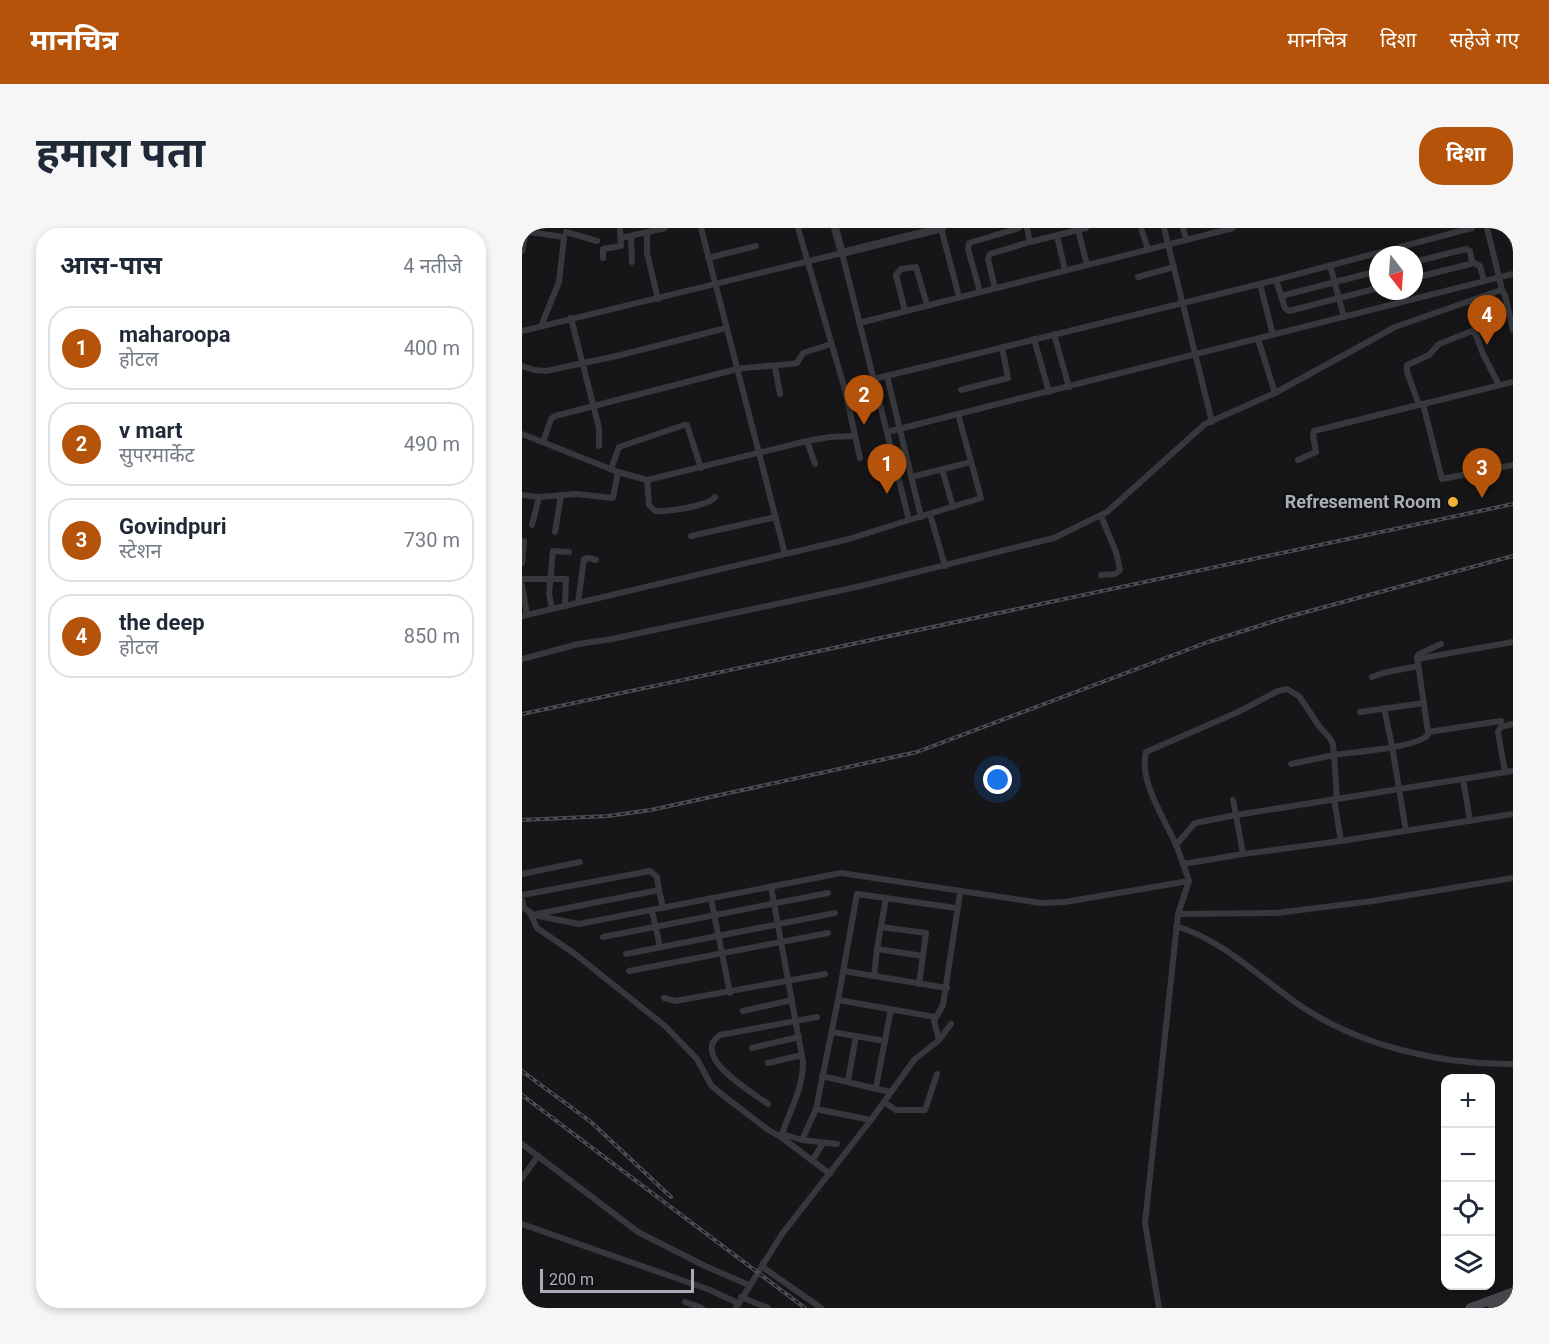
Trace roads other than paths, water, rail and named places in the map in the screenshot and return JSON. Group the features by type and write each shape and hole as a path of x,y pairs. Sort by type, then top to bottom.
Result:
{"main road":[{"path":"1470,1308 1513,1292"},
{"path":"1492,1308 1513,1300"}],"street":[{"path":"603,258 603,249 621,247 620,228"},
{"path":"621,238 665,228"},
{"path":"701,228 785,554"},
{"path":"798,228 845,390 860,458"},
{"path":"835,228 909,520"},
{"path":"522,331 942,228 958,297"},
{"path":"980,292 968,249 969,243 1019,228"},
{"path":"1027,228 1030,242"},
{"path":"995,288 988,256 994,252 1086,228"},
{"path":"1141,228 1148,249"},
{"path":"1164,228 1212,422"},
{"path":"1183,228 1186,239"},
{"path":"859,322 1168,244 1205,231 1233,228"},
{"path":"874,379 1276,280 1472,228"},
{"path":"1487,228 1513,330"},
{"path":"1509,228 1513,243"},
{"path":"1078,230 1087,264"},
{"path":"522,251 526,231 566,232 597,241"},
{"path":"541,326 559,282 566,232"},
{"path":"647,232 647,253 658,299"},
{"path":"631,236 632,262"},
{"path":"1057,236 1065,270"},
{"path":"708,258 756,246"},
{"path":"1423,260 1466,249 1470,250 1472,262"},
{"path":"1423,276 1472,262 1480,266 1484,281"},
{"path":"1330,265 1344,317"},
{"path":"905,311 896,275 901,269 916,267 927,305"},
{"path":"1138,278 1174,267"},
{"path":"1281,296 1369,273"},
{"path":"887,432 1513,274"},
{"path":"1276,280 1286,310 1289,311 1369,291"},
{"path":"1260,284 1273,335"},
{"path":"522,659 579,644 612,639 945,566 1054,538 1101,516 1143,482 1199,429 1275,393 1395,327 1470,299 1503,290"},
{"path":"571,318 599,428 599,446"},
{"path":"522,366 538,371 583,364 726,328"},
{"path":"1499,386 1476,334 1472,331 1439,344 1429,356 1407,365 1407,372 1421,405 1442,479 1513,465"},
{"path":"1054,334 1069,387"},
{"path":"1035,339 1049,392"},
{"path":"1258,339 1275,393"},
{"path":"543,442 551,419 555,416 737,369 799,363 803,353 831,344"},
{"path":"962,390 1008,378 1002,348"},
{"path":"775,367 780,393"},
{"path":"887,376 921,516"},
{"path":"1298,460 1316,452 1314,431 1513,382"},
{"path":"522,588 525,615 849,539 981,498 958,414"},
{"path":"611,469 619,447 684,425 687,425 691,432 701,468"},
{"path":"522,434 618,472 647,480 807,441 855,436"},
{"path":"807,441 815,464"},
{"path":"911,477 971,462"},
{"path":"942,470 953,507"},
{"path":"522,495 539,497 576,494 613,498 618,472"},
{"path":"647,480 649,505 655,511 684,508 713,501 715,497"},
{"path":"555,532 561,495"},
{"path":"532,525 539,497"},
{"path":"930,514 945,566"},
{"path":"1101,516 1116,552 1120,570 1115,574 1101,575"},
{"path":"691,536 776,518"},
{"path":"522,563 524,542"},
{"path":"552,609 549,598 553,551 569,552"},
{"path":"578,603 584,560 589,558 596,560"},
{"path":"522,579 566,579 565,606"},
{"path":"1372,677 1417,662 1513,642"},
{"path":"1291,764 1425,738 1428,732 1417,662 1419,654 1441,644"},
{"path":"1159,1308 1146,1223 1176,926 1189,881 1148,778 1144,759 1146,752 1238,712 1278,691 1287,689 1299,696 1333,744 1341,841"},
{"path":"1360,712 1424,703"},
{"path":"1384,708 1406,831"},
{"path":"1428,732 1501,721"},
{"path":"1505,772 1498,732 1501,727 1513,724"},
{"path":"1176,845 1195,823 1513,771"},
{"path":"1463,779 1470,821"},
{"path":"1233,800 1243,854"},
{"path":"1183,864 1513,814"},
{"path":"522,874 580,862"},
{"path":"522,895 650,872 657,877 663,908"},
{"path":"522,900 524,908 532,914 579,924 841,873 960,893 1050,904 1189,881"},
{"path":"1178,914 1276,913 1373,901 1513,878"},
{"path":"771,887 802,1055 802,1076 782,1136"},
{"path":"532,914 659,890"},
{"path":"603,937 828,893"},
{"path":"939,1040 934,1023 935,1017 942,1010 947,988 956,908 960,893"},
{"path":"802,1140 816,1109 857,894 956,908"},
{"path":"874,976 886,898"},
{"path":"711,899 730,993"},
{"path":"652,911 660,947"},
{"path":"626,954 835,913"},
{"path":"532,914 537,928 575,954 665,1026 697,1059 711,1085 720,1094 767,1129 782,1136 837,1144"},
{"path":"1176,926 1229,952 1296,1004 1359,1035 1417,1054 1482,1064 1513,1064"},
{"path":"881,927 926,933 919,984"},
{"path":"629,970 828,933"},
{"path":"877,949 923,956"},
{"path":"844,971 947,988"},
{"path":"664,998 675,1001 730,993 825,974"},
{"path":"743,1011 792,1000"},
{"path":"838,1000 935,1017"},
{"path":"876,1087 891,1009"},
{"path":"768,1104 718,1065 713,1056 715,1040 720,1035 817,1017"},
{"path":"738,1303 782,1234 871,1120 914,1060 939,1040 951,1024"},
{"path":"832,1032 885,1041"},
{"path":"848,1081 856,1036"},
{"path":"752,1048 799,1037"},
{"path":"768,1063 802,1055"},
{"path":"884,1101 896,1110 925,1110 937,1074"},
{"path":"822,1076 890,1092"},
{"path":"816,1109 871,1120"},
{"path":"782,1136 830,1174"},
{"path":"522,1143 638,1232 705,1266 749,1284"},
{"path":"812,1161 823,1143"},
{"path":"522,1178 538,1156"},
{"path":"522,1224 710,1290 738,1303 768,1308"},
{"path":"763,1263 764,1268 821,1308"},
{"path":"685,1302 702,1308"}],"railway":[{"path":"522,714 1513,504"},
{"path":"522,820 608,816 651,810 917,752 1208,642 1284,618 1513,556"},
{"path":"522,1071 591,1122 671,1197"},
{"path":"522,1095 805,1308"}],"place":[{"name":"the deep","path":"1487,345"},
{"name":"v mart","path":"864,425"},
{"name":"maharoopa","path":"887,494"},
{"name":"Govindpuri","path":"1482,498"},
{"name":"Refresement Room","path":"1453,502"}]}
